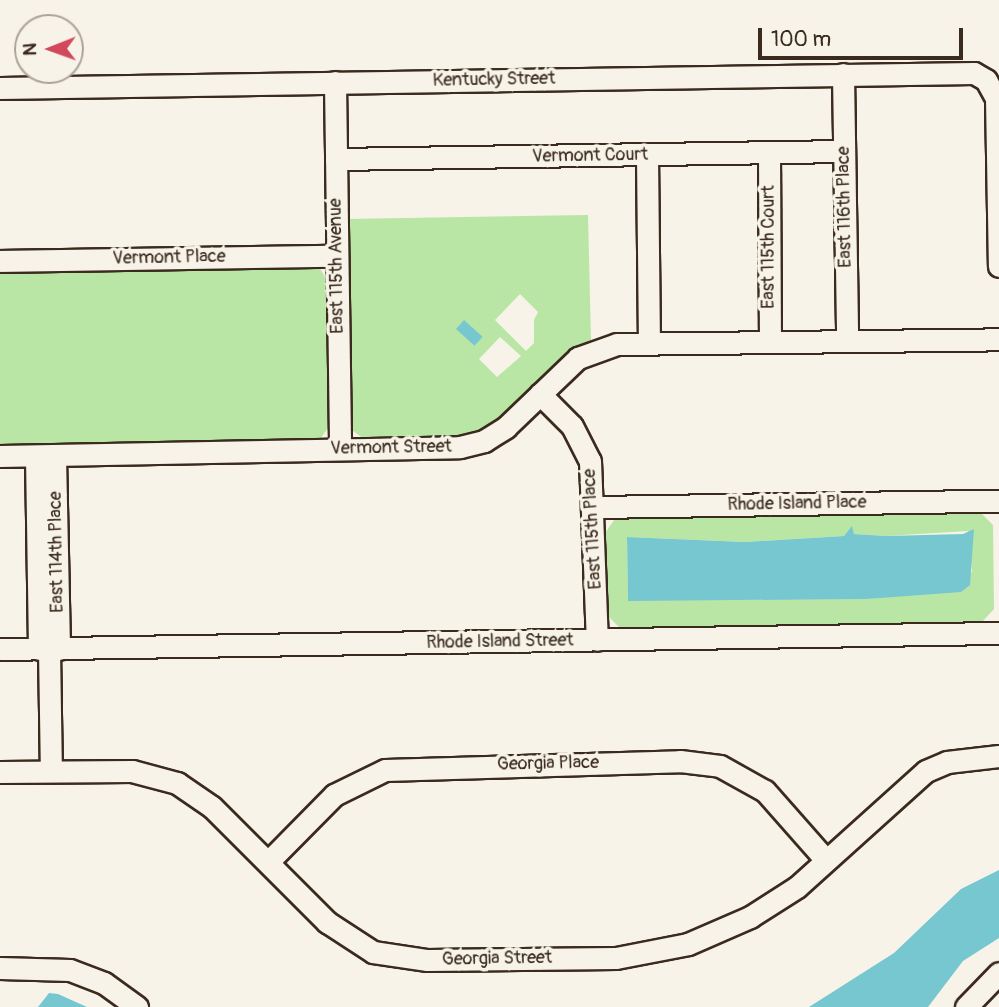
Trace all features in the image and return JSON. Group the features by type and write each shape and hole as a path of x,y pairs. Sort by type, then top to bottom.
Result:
{"street":[{"name":"Kentucky Street","path":"0,88 968,72 986,80 996,98 999,267"},
{"name":"East 116th Place","path":"843,74 847,340"},
{"name":"East 115th Avenue","path":"335,82 340,449"},
{"name":"Vermont Court","path":"336,159 844,151"},
{"name":"East 115th Court","path":"769,152 770,341"},
{"path":"647,155 649,343"},
{"name":"Vermont Place","path":"0,261 337,256"},
{"name":"Vermont Street","path":"0,456 472,444 506,427 568,365 590,351 617,344 999,339"},
{"name":"East 115th Place","path":"540,394 583,444 594,480 597,640"},
{"name":"East 114th Place","path":"46,456 51,771"},
{"name":"Rhode Island Place","path":"596,507 999,501"},
{"name":"Rhode Island Street","path":"0,649 999,634"},
{"name":"Georgia Street","path":"0,772 132,771 166,778 212,807 352,941 373,952 426,960 616,958 660,952 719,933 750,917 797,887 926,771 955,760 999,756"},
{"name":"Georgia Place","path":"268,862 334,795 385,770 680,761 720,766 765,791 825,859"},
{"path":"0,968 69,970 104,983 137,1007"},
{"path":"966,1007 999,973"}],"green space":[{"path":"588,215 591,340 568,352 504,415 478,432 456,437 364,439 352,430 346,219","holes":["520,294 538,312 534,320 534,343 526,351 495,320","500,337 521,356 497,377 479,359"]},
{"path":"319,267 327,280 330,425 321,438 0,445 0,271"},
{"path":"979,511 993,525 994,609 981,623 621,629 606,614 605,533 617,516","holes":["852,527 854,534 886,536 968,531 972,572 906,594 867,599 628,600 627,537 745,542 844,536"]}],"water":[{"path":"464,320 483,337 475,346 456,329"},
{"path":"852,526 854,534 886,536 963,534 974,529 970,585 961,592 867,599 628,601 627,537 745,542 844,536"},
{"path":"999,870 999,938 963,961 928,1007 809,1007 894,953 961,889"},
{"path":"49,993 58,994 87,1007 38,1007"}]}
